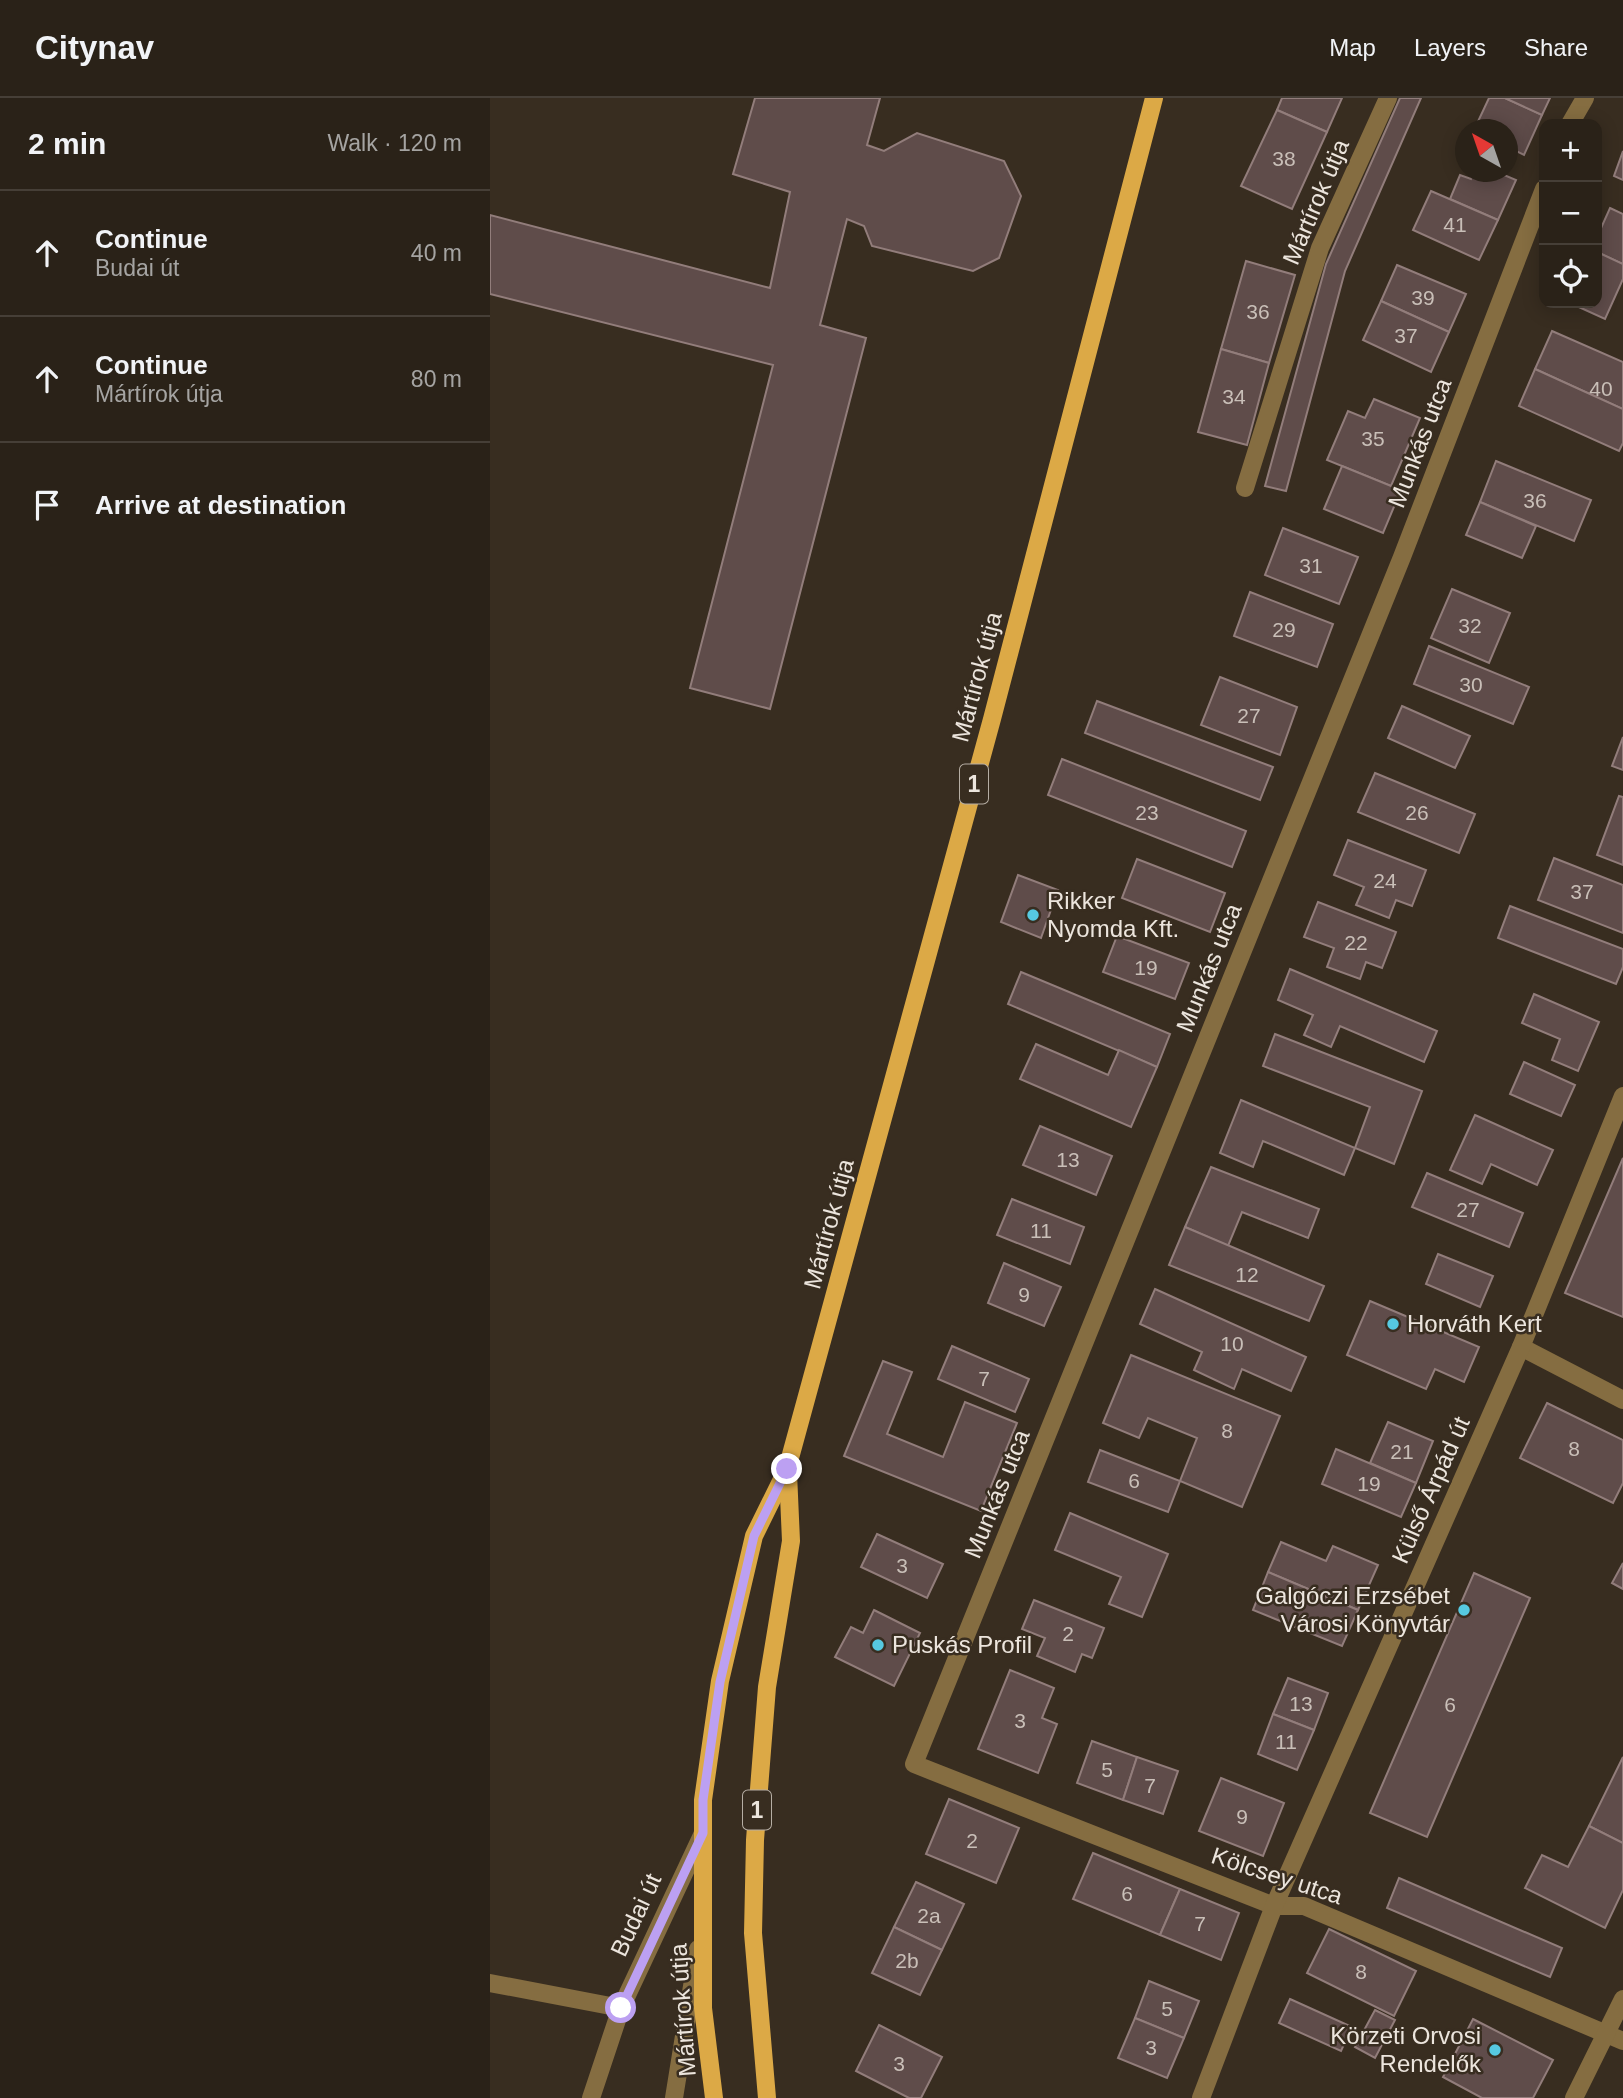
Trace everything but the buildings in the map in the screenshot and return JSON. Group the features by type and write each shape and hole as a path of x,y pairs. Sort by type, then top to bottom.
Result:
{"main road":[{"name":"Mártírok útja","path":"714,2098 703,2008 703,1800 720,1682 754,1536 787,1469 992,719 1154,98"},
{"name":"Mártírok útja","path":"767,2098 753,1933 755,1840 767,1687 791,1541 787,1469"}],"street":[{"name":"Mártírok útja","path":"1245,488 1320,248 1388,98"},
{"path":"1573,119 1585,98"},
{"name":"Munkás utca","path":"914,1764 1402,557 1539,202"},
{"name":"Külső Árpád út","path":"1201,2098 1274,1906 1521,1347 1623,1096"},
{"path":"1521,1347 1623,1399"},
{"name":"Kölcsey utca","path":"914,1764 1274,1906 1304,1906 1623,2041"},
{"name":"Budai út","path":"591,2098 621,2008 703,1833"},
{"path":"674,2098 702,1922"},
{"path":"490,1983 621,2008"},
{"path":"1574,2098 1623,1999"}],"place":[{"name":"Rikker Nyomda Kft.","path":"1033,915"},
{"name":"Horváth Kert","path":"1393,1324"},
{"name":"Galgóczi Erzsébet Városi Könyvtár","path":"1464,1610"},
{"name":"Puskás Profil","path":"878,1645"},
{"name":"Körzeti Orvosi Rendelők","path":"1495,2050"}],"route":[{"path":"621,2008 674,1889 703,1833 703,1800 720,1682 754,1536 787,1469"}]}
